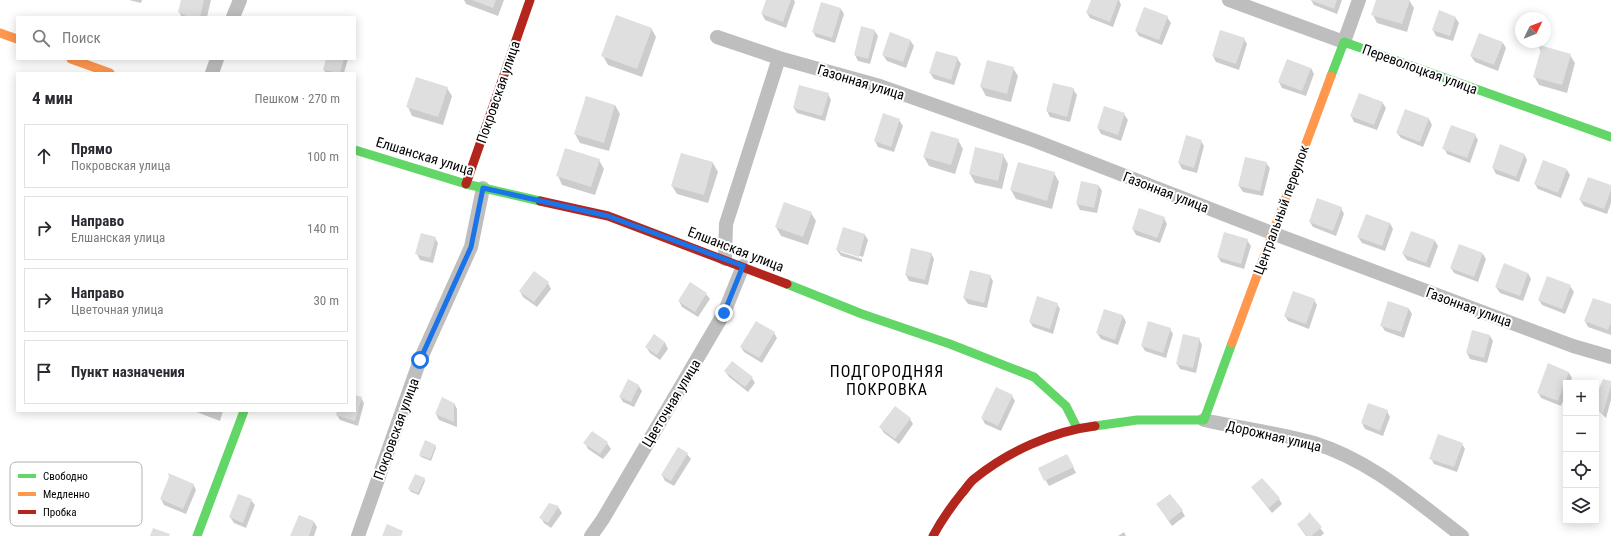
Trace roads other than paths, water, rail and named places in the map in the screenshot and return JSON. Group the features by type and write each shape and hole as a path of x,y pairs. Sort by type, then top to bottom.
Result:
{"street":[{"path":"233,16 240,0"},
{"name":"Покровская улица","path":"466,184 530,0"},
{"name":"Переволоцкая улица","path":"1228,0 1611,137"},
{"name":"Центральный переулок","path":"1204,420 1359,0"},
{"path":"0,33 16,39"},
{"name":"Газонная улица","path":"717,37 779,58 880,86 1033,140 1272,233 1573,346 1611,357"},
{"path":"725,259 726,224 779,58"},
{"path":"74,60 107,72"},
{"path":"212,72 217,60"},
{"name":"Елшанская улица","path":"356,153 466,184 608,216 725,259 862,314 950,344 1034,377 1066,406 1078,428"},
{"name":"Покровская улица","path":"358,536 420,360 471,247 483,188"},
{"name":"Цветочная улица","path":"591,536 724,313 743,266"},
{"path":"197,536 244,412"},
{"path":"933,536 944,515 973,480 1006,458 1050,436 1078,428 1137,420 1204,420"},
{"name":"Дорожная улица","path":"1204,420 1314,444 1347,457 1381,475 1462,536"}],"district":[{"name":"ПОДГОРОДНЯЯ ПОКРОВКА","path":"887,380"}]}
